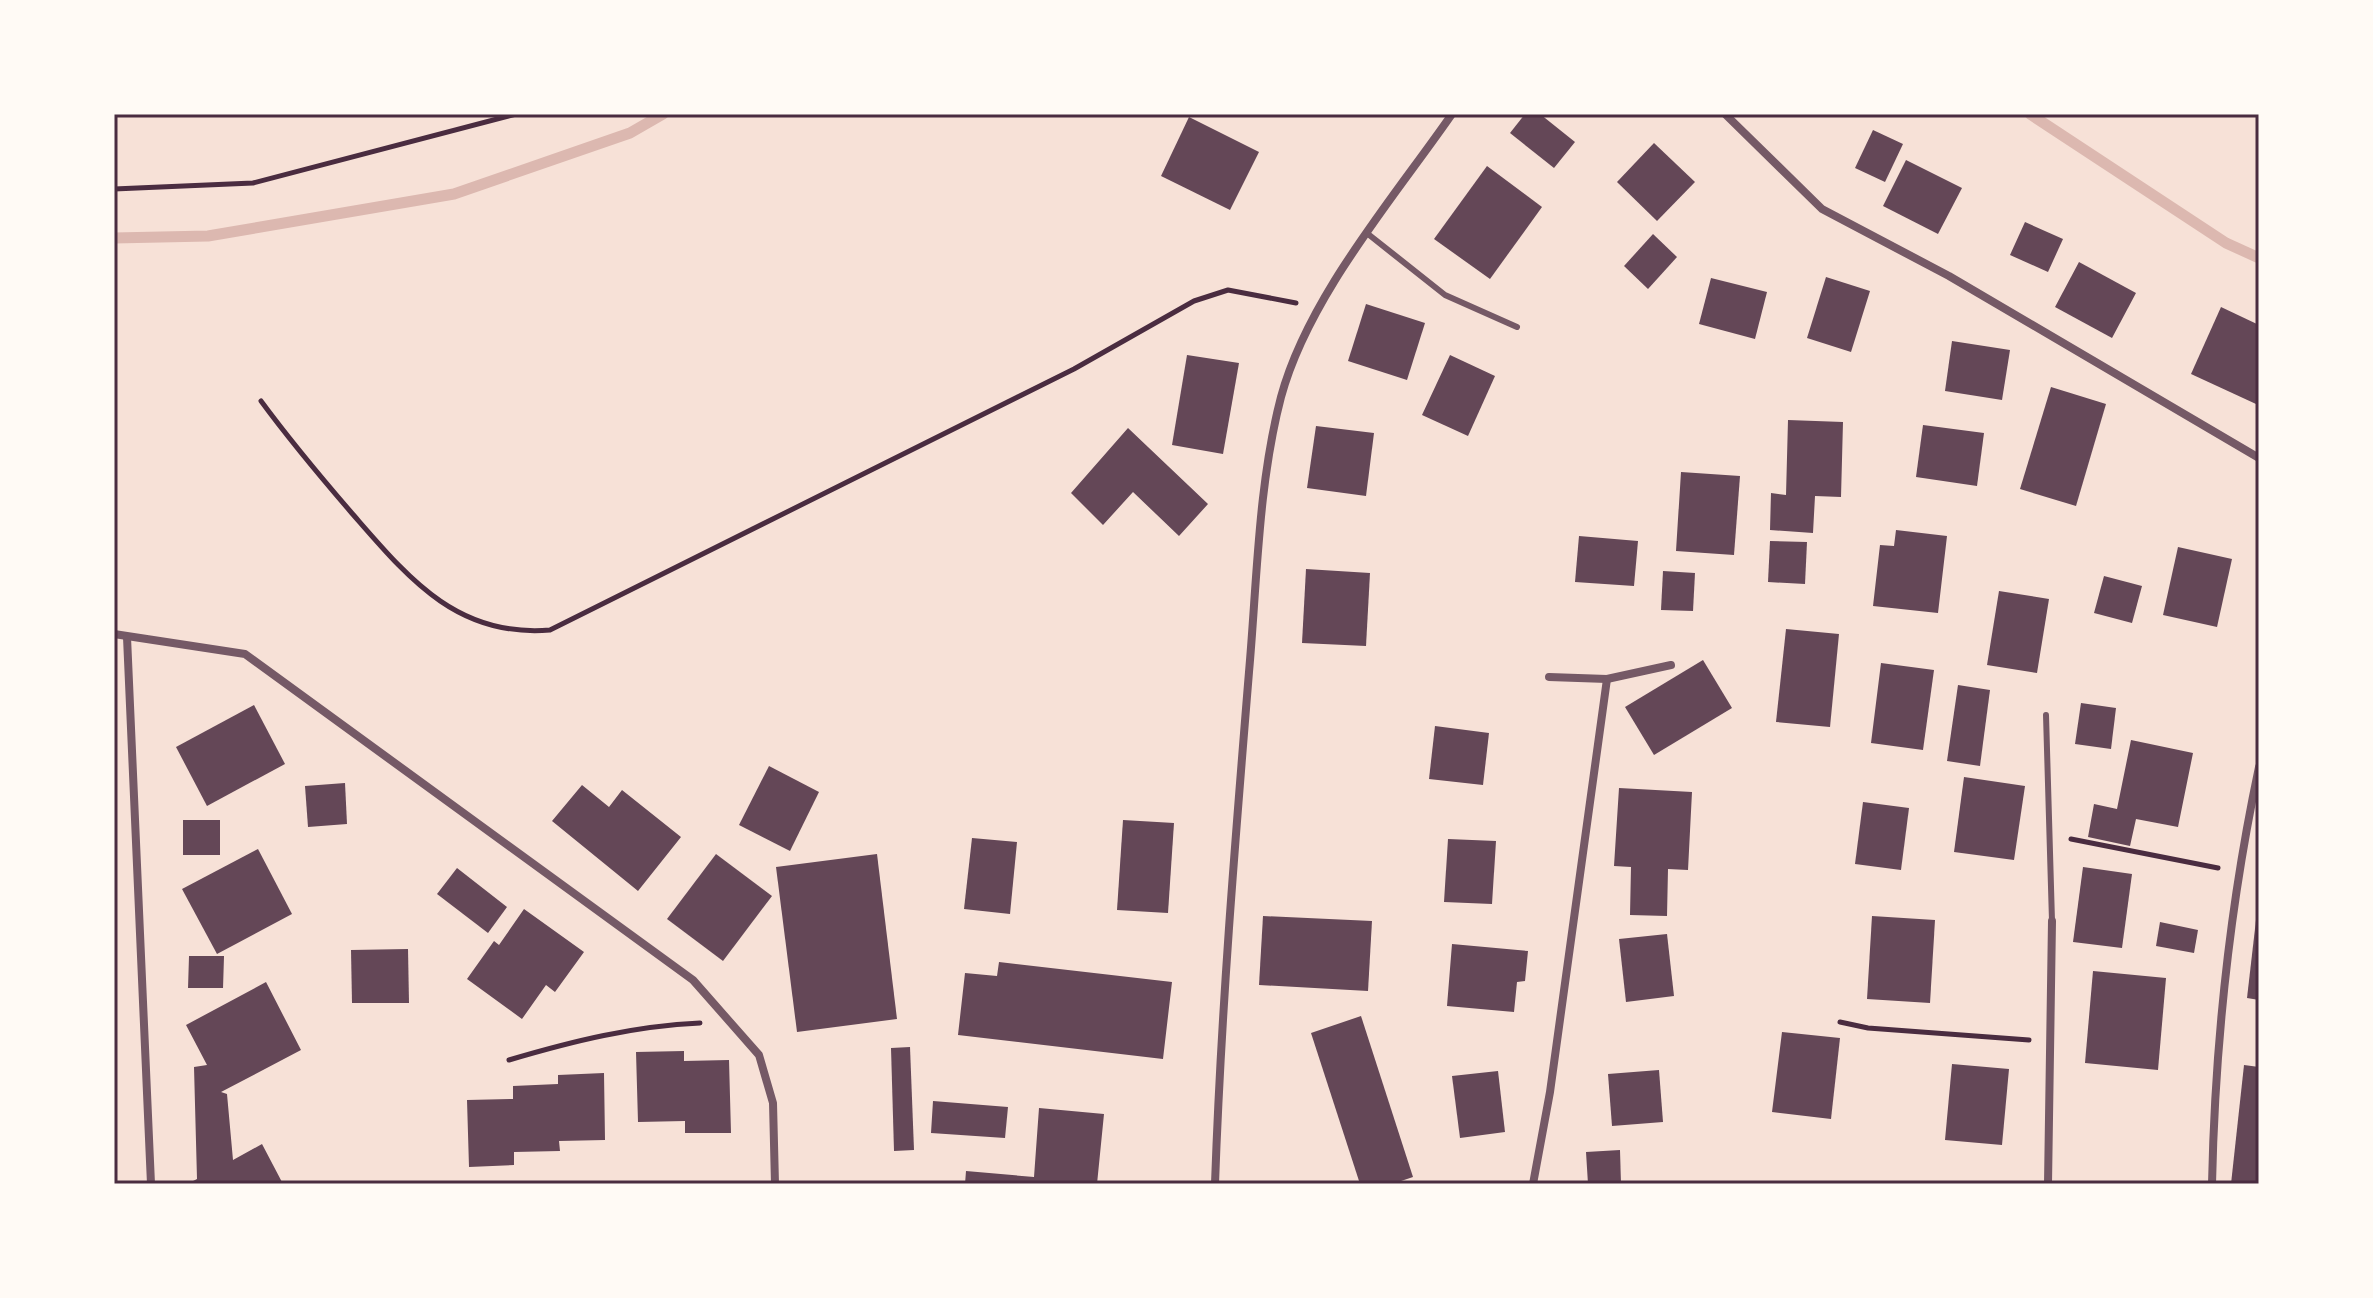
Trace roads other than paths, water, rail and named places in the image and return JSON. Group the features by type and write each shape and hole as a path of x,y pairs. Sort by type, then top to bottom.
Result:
{"street":[{"path":"1215,1184 1220,1041 1263,508 1281,396 1317,307 1452,114"},
{"path":"1725,114 1822,209 1949,276 2259,458"},
{"path":"114,634 245,654 693,980 759,1055 773,1103 775,1184"},
{"path":"127,637 151,1184"},
{"path":"1549,677 1607,679 1671,665"},
{"path":"1533,1184 1550,1092 1607,679"},
{"path":"2212,1184 2214,1102 2237,872 2259,767"},
{"path":"2048,1184 2052,921"}],"lane":[{"path":"1368,234 1445,295 1517,327"},
{"path":"2046,715 2052,921"}],"waterway":[{"path":"114,238 208,236 454,194 630,133 663,114"},
{"path":"2030,114 2226,243 2259,258"}]}
